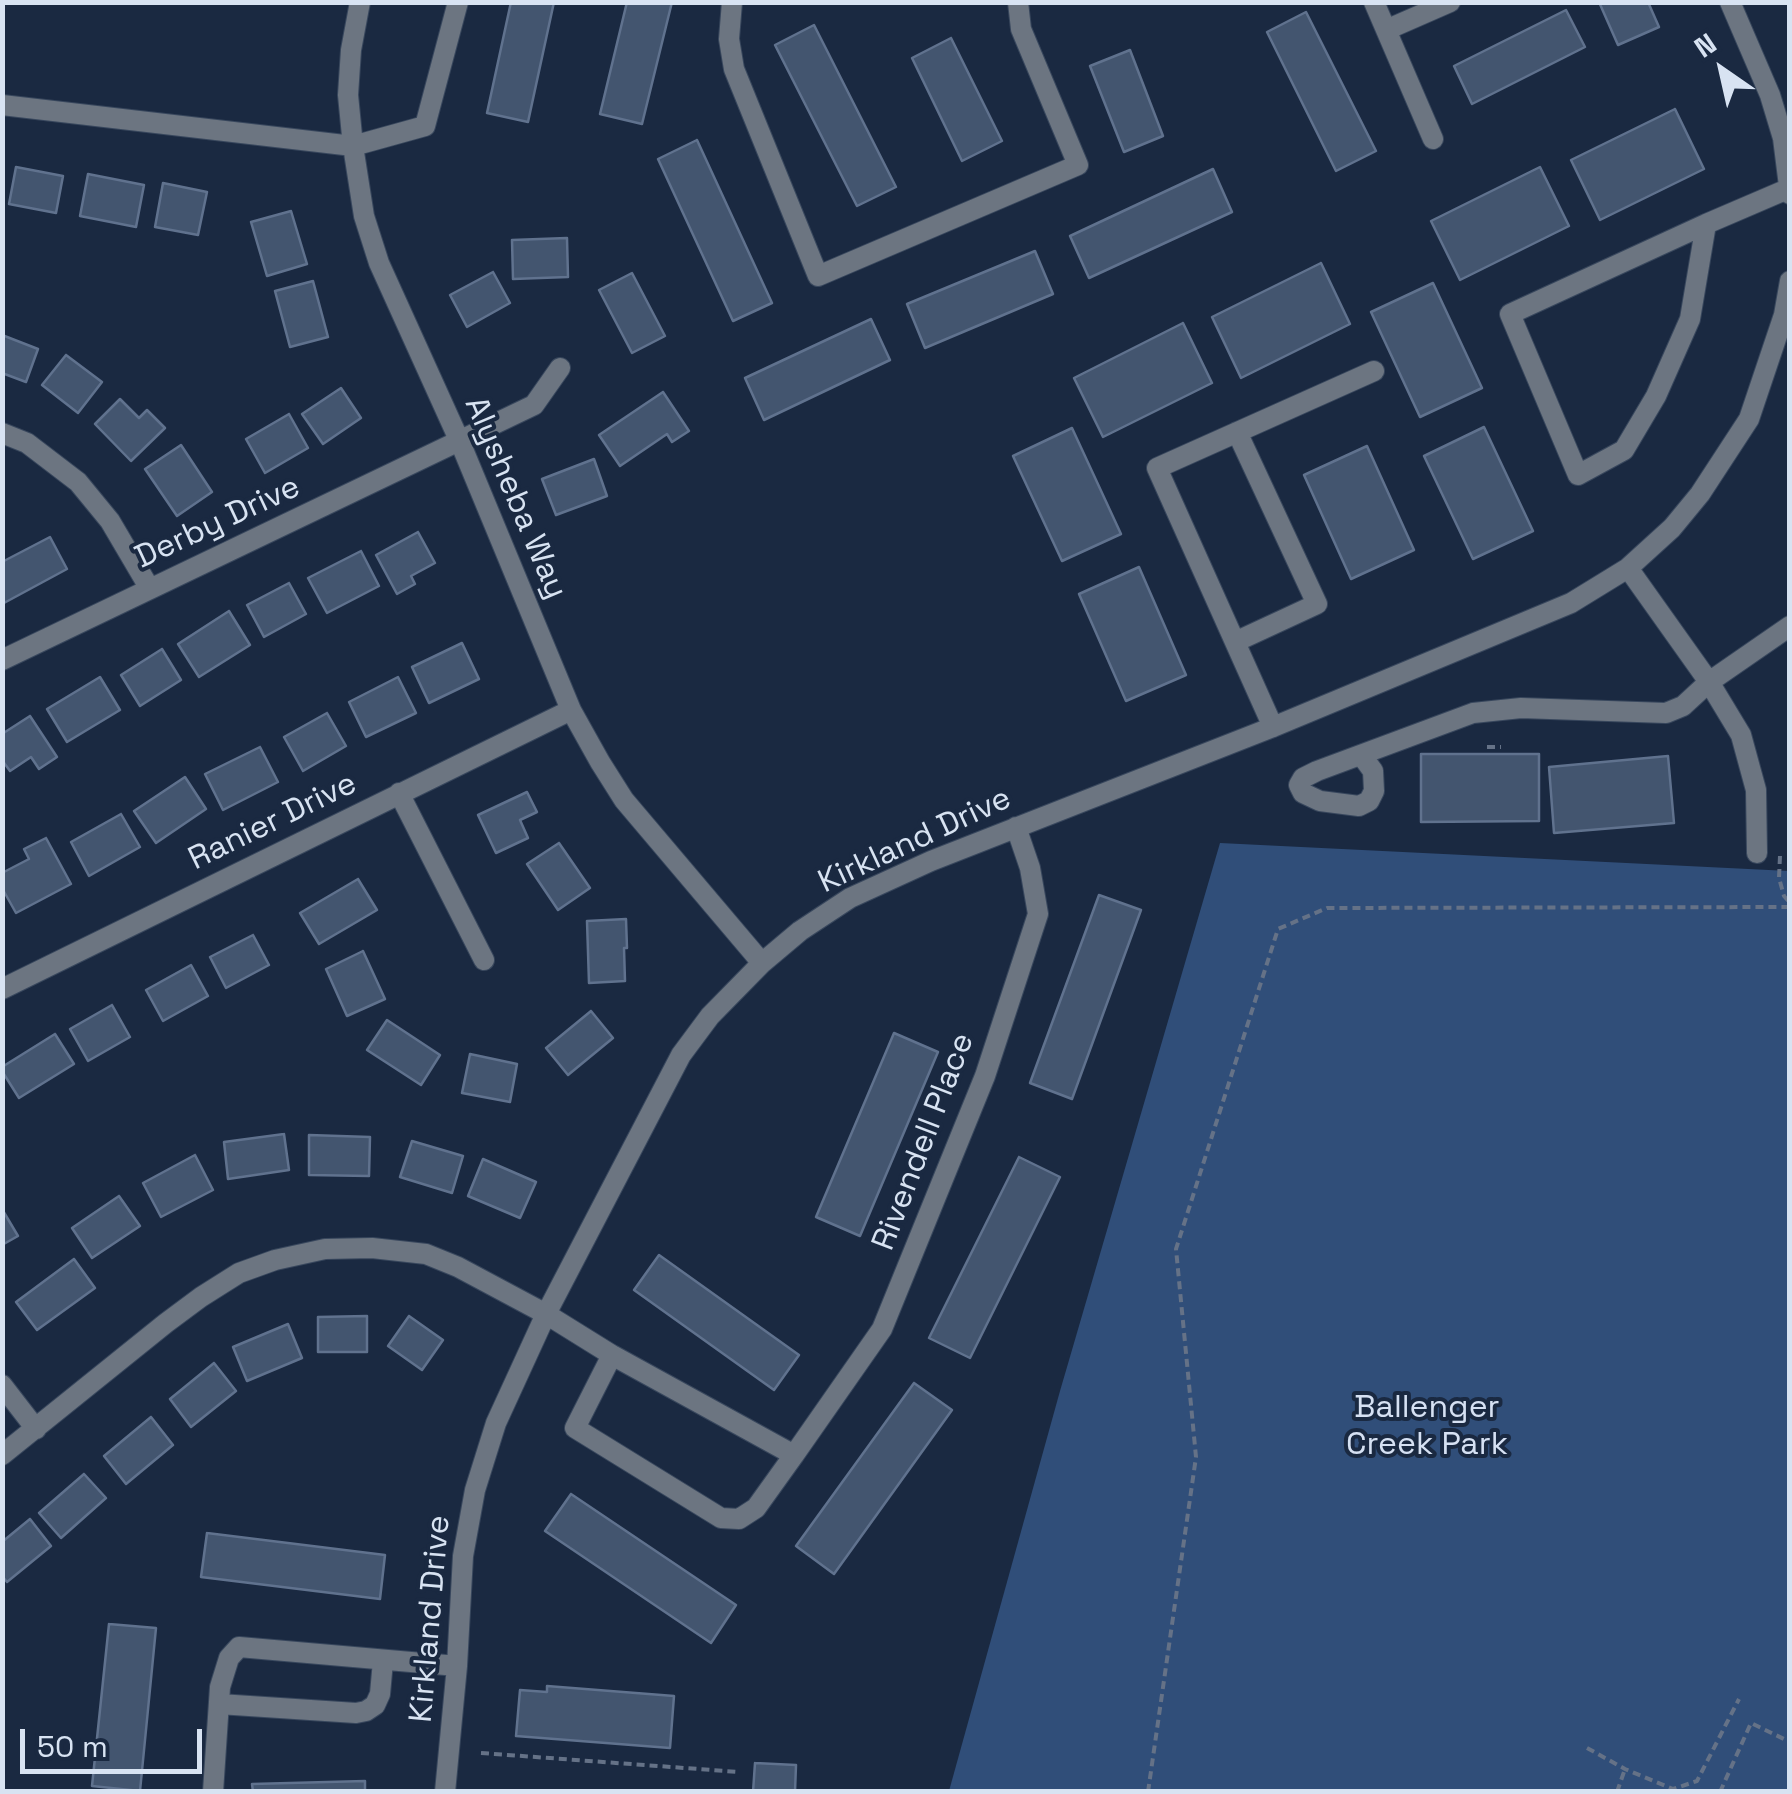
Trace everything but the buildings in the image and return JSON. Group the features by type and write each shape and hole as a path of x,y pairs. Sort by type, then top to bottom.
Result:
{"street":[{"name":"Alysheba Way","path":"360,2 348,96 364,216 380,263 572,710 600,762 624,800 762,963"},
{"path":"2,104 352,146 426,126 458,2"},
{"path":"732,2 729,38 734,69 818,276 1078,165 1020,29 1018,2"},
{"path":"1374,2 1434,139"},
{"path":"1386,30 1420,8 1450,2"},
{"path":"1706,224 1690,319 1656,396 1624,450 1578,475 1510,314 1706,224 1789,190 1783,138 1770,95 1730,2"},
{"name":"Kirkland Drive","path":"445,1792 463,1556 475,1490 496,1423 546,1314 681,1056 710,1016 762,963 800,931 850,898 1570,603 1628,568 1672,528 1700,494 1749,419 1784,315 1790,281"},
{"name":"Derby Drive","path":"2,660 534,404 560,368"},
{"path":"1273,727 1157,468 1374,371"},
{"path":"1235,642 1317,604 1238,432"},
{"path":"2,433 27,443 78,482 110,521 150,589"},
{"path":"1628,568 1742,735 1756,790 1757,853"},
{"path":"1362,756 1473,713 1521,708 1666,713 1683,706 1709,682 1787,633"},
{"name":"Ranier Drive","path":"2,989 572,710"},
{"path":"398,793 484,960"},
{"name":"Rivendell Place","path":"612,1356 575,1428 721,1518 739,1519 756,1508 882,1329 985,1076 1038,914 1030,868 1016,827"},
{"path":"2,1456 201,1297 238,1273 325,1249 372,1248 426,1254 458,1267 794,1455"},
{"path":"2,1385 36,1429"},
{"path":"213,1792 220,1688 229,1658 239,1647 457,1666"},
{"path":"219,1704 366,1711 380,1694 383,1660"}],"path":[{"path":"1488,747 1502,746"},
{"path":"1757,853 1780,855 1779,878 1790,905"},
{"path":"1148,1792 1196,1457 1176,1249 1278,929 1327,908 1790,905"},
{"path":"1587,1748 1673,1789 1697,1781 1739,1699"},
{"path":"1720,1792 1751,1724 1790,1742"},
{"path":"481,1753 739,1772"},
{"path":"1618,1792 1625,1769"},
{"path":"1688,1784 1690,1792"}],"green space":[{"name":"Ballenger Creek Park","path":"1220,843 1789,871 1789,1791 949,1791 1060,1391"}]}
